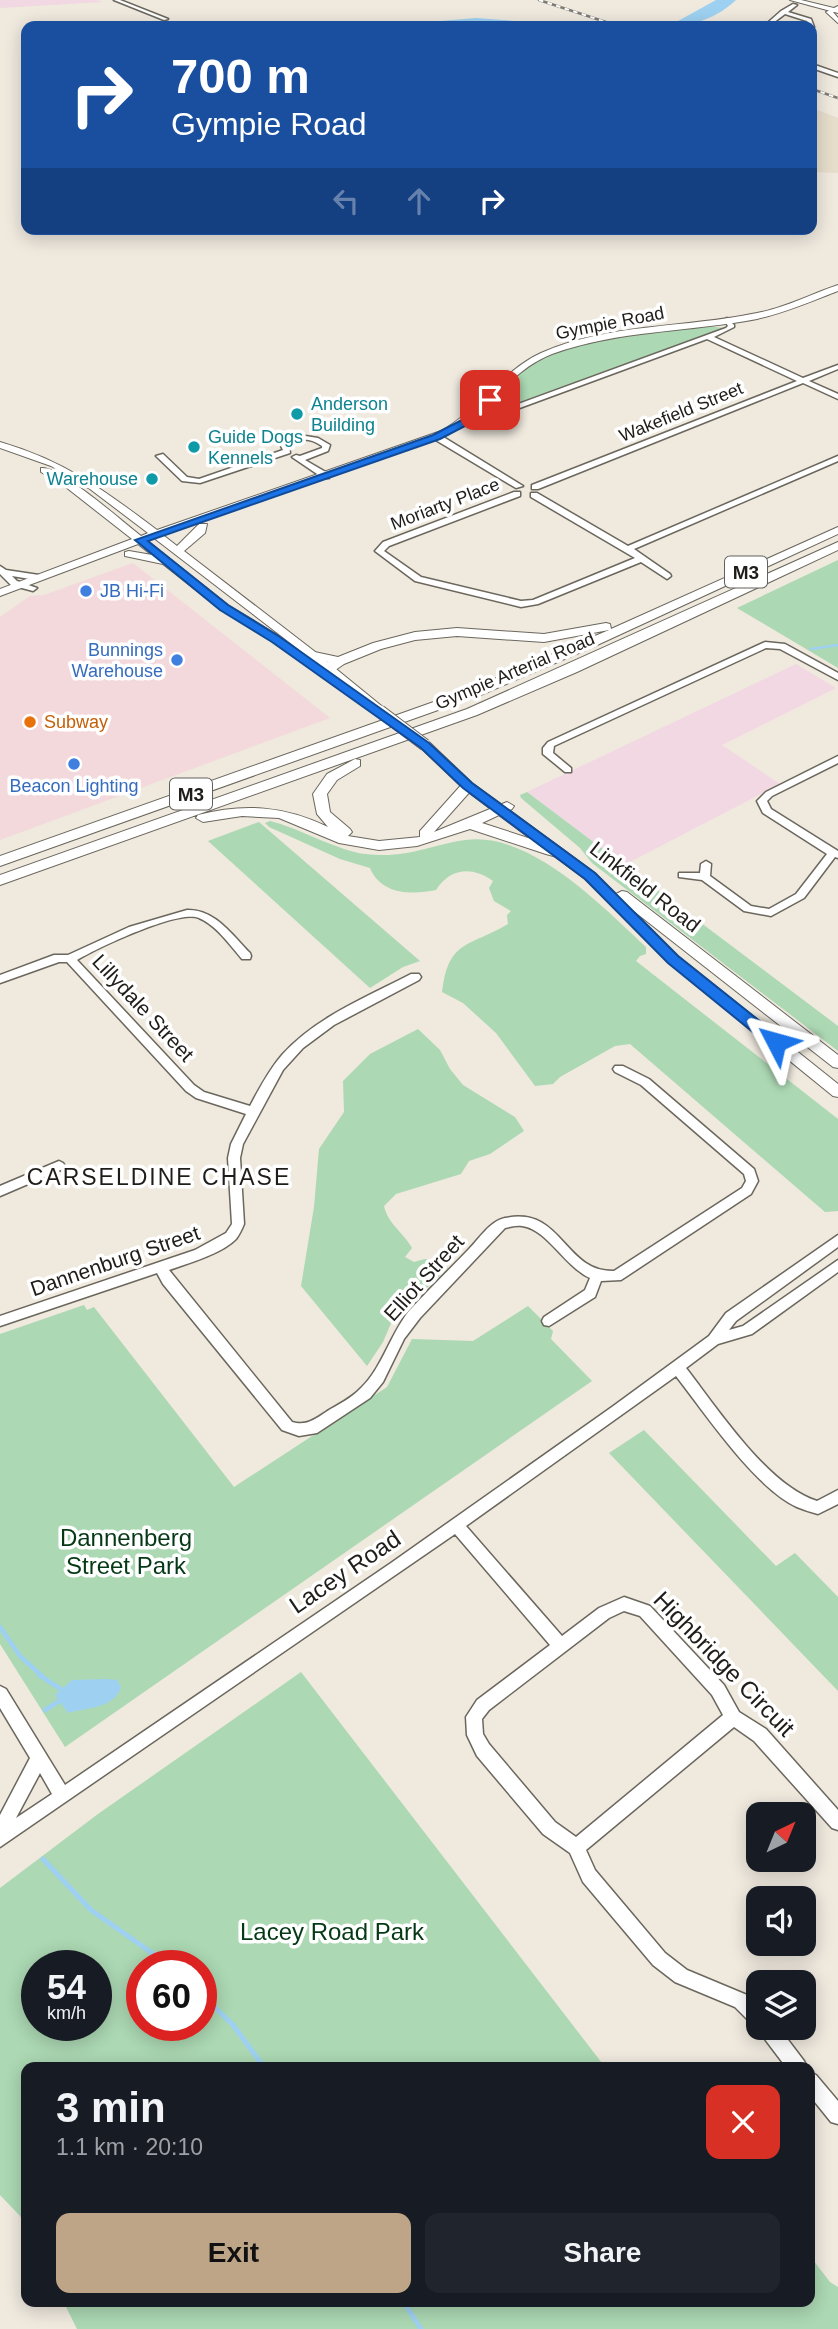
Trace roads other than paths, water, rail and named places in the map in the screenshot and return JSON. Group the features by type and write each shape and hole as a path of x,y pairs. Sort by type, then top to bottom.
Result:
{"highway":[{"path":"794,2 815,3 837,12"},
{"path":"815,3 837,12"},
{"name":"Gympie Arterial Road","path":"0,861 410,717 538,666 838,530"},
{"name":"Gympie Arterial Road","path":"0,880 471,712 572,669 838,546"},
{"path":"310,653 330,668 386,643 415,636 457,632 544,638 586,632 633,616 654,614"},
{"path":"390,741 377,755 333,775 320,794 321,810 334,825 355,836 392,839 425,834 500,805"},
{"path":"425,834 468,786"},
{"path":"106,842 134,840 205,817 246,811 288,815 345,840 376,845 427,841 468,824 500,805"},
{"path":"468,824 494,830 543,850 557,852"}],"main road":[{"name":"Gympie Road","path":"160,538 176,527 437,437 470,419 511,374 547,353 595,341 771,312 838,288"},
{"path":"0,445 42,459 76,475 310,653"},
{"name":"Linkfield Road","path":"0,453 56,476 224,607 330,668 351,695 380,711 425,745 602,887 679,964 838,1092"},
{"name":"Gympie Road","path":"0,603 34,583 115,549 144,544 203,526 308,487 331,474"},
{"path":"140,522 176,527"},
{"path":"178,551 201,531 203,526"},
{"path":"115,549 129,531"},
{"name":"Gympie Road","path":"0,593 17,585 34,583 129,554 144,544"},
{"path":"129,554 167,562"},
{"name":"Linkfield Road","path":"425,745 468,786 500,805 838,1063"}],"street":[{"path":"116,0 166,19"},
{"path":"772,21 794,2"},
{"path":"783,12 808,21"},
{"path":"817,66 838,75"},
{"path":"495,414 709,337 731,327 727,320"},
{"path":"709,337 838,397"},
{"name":"Wakefield Street","path":"535,491 838,367"},
{"path":"300,459 325,449 326,445 316,438 301,437 285,446 287,451 300,459 331,474"},
{"path":"437,437 518,490 535,491 667,576"},
{"path":"160,456 186,479 205,481 287,451"},
{"path":"628,549 838,458"},
{"name":"Moriarty Place","path":"518,490 386,544 379,551 422,580 521,604 535,602 642,558"},
{"path":"2,571 34,583"},
{"path":"2,571 17,585"},
{"path":"568,770 548,754 551,744 763,646 775,644 838,677"},
{"path":"683,875 705,877 748,909 760,913 771,913 800,896 835,854 767,811 762,801 769,794 838,759"},
{"path":"705,877 706,864"},
{"path":"69,959 85,948 184,912 204,916 246,956"},
{"name":"Lillydale Street","path":"0,979 58,958 69,959 190,1088 200,1095 254,1112"},
{"name":"Dannenburg Street","path":"0,1321 200,1254 230,1237 238,1224 234,1158 237,1144 284,1060 326,1026 415,977"},
{"path":"549,1321 590,1293 596,1278 616,1276 747,1191 751,1181 750,1172 645,1082 619,1069"},
{"path":"0,1191 59,1166"},
{"name":"Elliot Street","path":"161,1268 287,1426 299,1430 312,1429 365,1394 378,1378 399,1335 415,1314 501,1224 513,1219 525,1219 537,1224 585,1271 596,1278"},
{"name":"Lacey Road","path":"0,1836 63,1796 456,1525 714,1340 730,1317 838,1240"},
{"name":"Lacey Road","path":"714,1340 747,1330 838,1265"},
{"path":"677,1367 727,1433 797,1502 818,1507 838,1496"},
{"path":"456,1525 560,1646"},
{"name":"Highbridge Circuit","path":"746,2006 741,2001 681,1976 659,1959 589,1876 576,1847 549,1828 483,1749 473,1729 474,1717 483,1705 617,1605 639,1607 652,1617 718,1690 733,1717 760,1735 838,1822"},
{"path":"0,1694 63,1796"},
{"path":"576,1847 733,1717"},
{"path":"0,1836 10,1808 25,1788 39,1757"},
{"path":"777,2040 794,2062"},
{"path":"815,2087 838,2115"}],"water":[{"path":"716,0 736,0 721,12 704,20 678,21"},
{"path":"476,18 516,21 440,21"},
{"path":"72,1680 117,1680 121,1687 113,1699 99,1706 68,1713 55,1695"}],"waterway":[{"path":"811,649 838,645"},
{"path":"0,1627 20,1656 42,1676"},
{"path":"39,1675 64,1691"},
{"path":"45,1710 61,1700"},
{"path":"43,1859 91,1910 148,1950"},
{"path":"217,2010 233,2025 260,2062"},
{"path":"407,2307 421,2329"}],"railway":[{"path":"539,0 603,21"},
{"path":"817,91 838,98"}],"place":[{"name":"Anderson Building","path":"297,414"},
{"name":"Guide Dogs Kennels","path":"194,447"},
{"name":"Warehouse","path":"152,479"},
{"name":"JB Hi-Fi","path":"86,591"},
{"name":"Bunnings Warehouse","path":"177,660"},
{"name":"Subway","path":"30,722"},
{"name":"Beacon Lighting","path":"74,764"}],"district":[{"name":"CARSELDINE CHASE","path":"159,1177"}],"park label":[{"name":"Dannenberg Street Park","path":"126,1552"},
{"name":"Lacey Road Park","path":"332,1932"}]}
